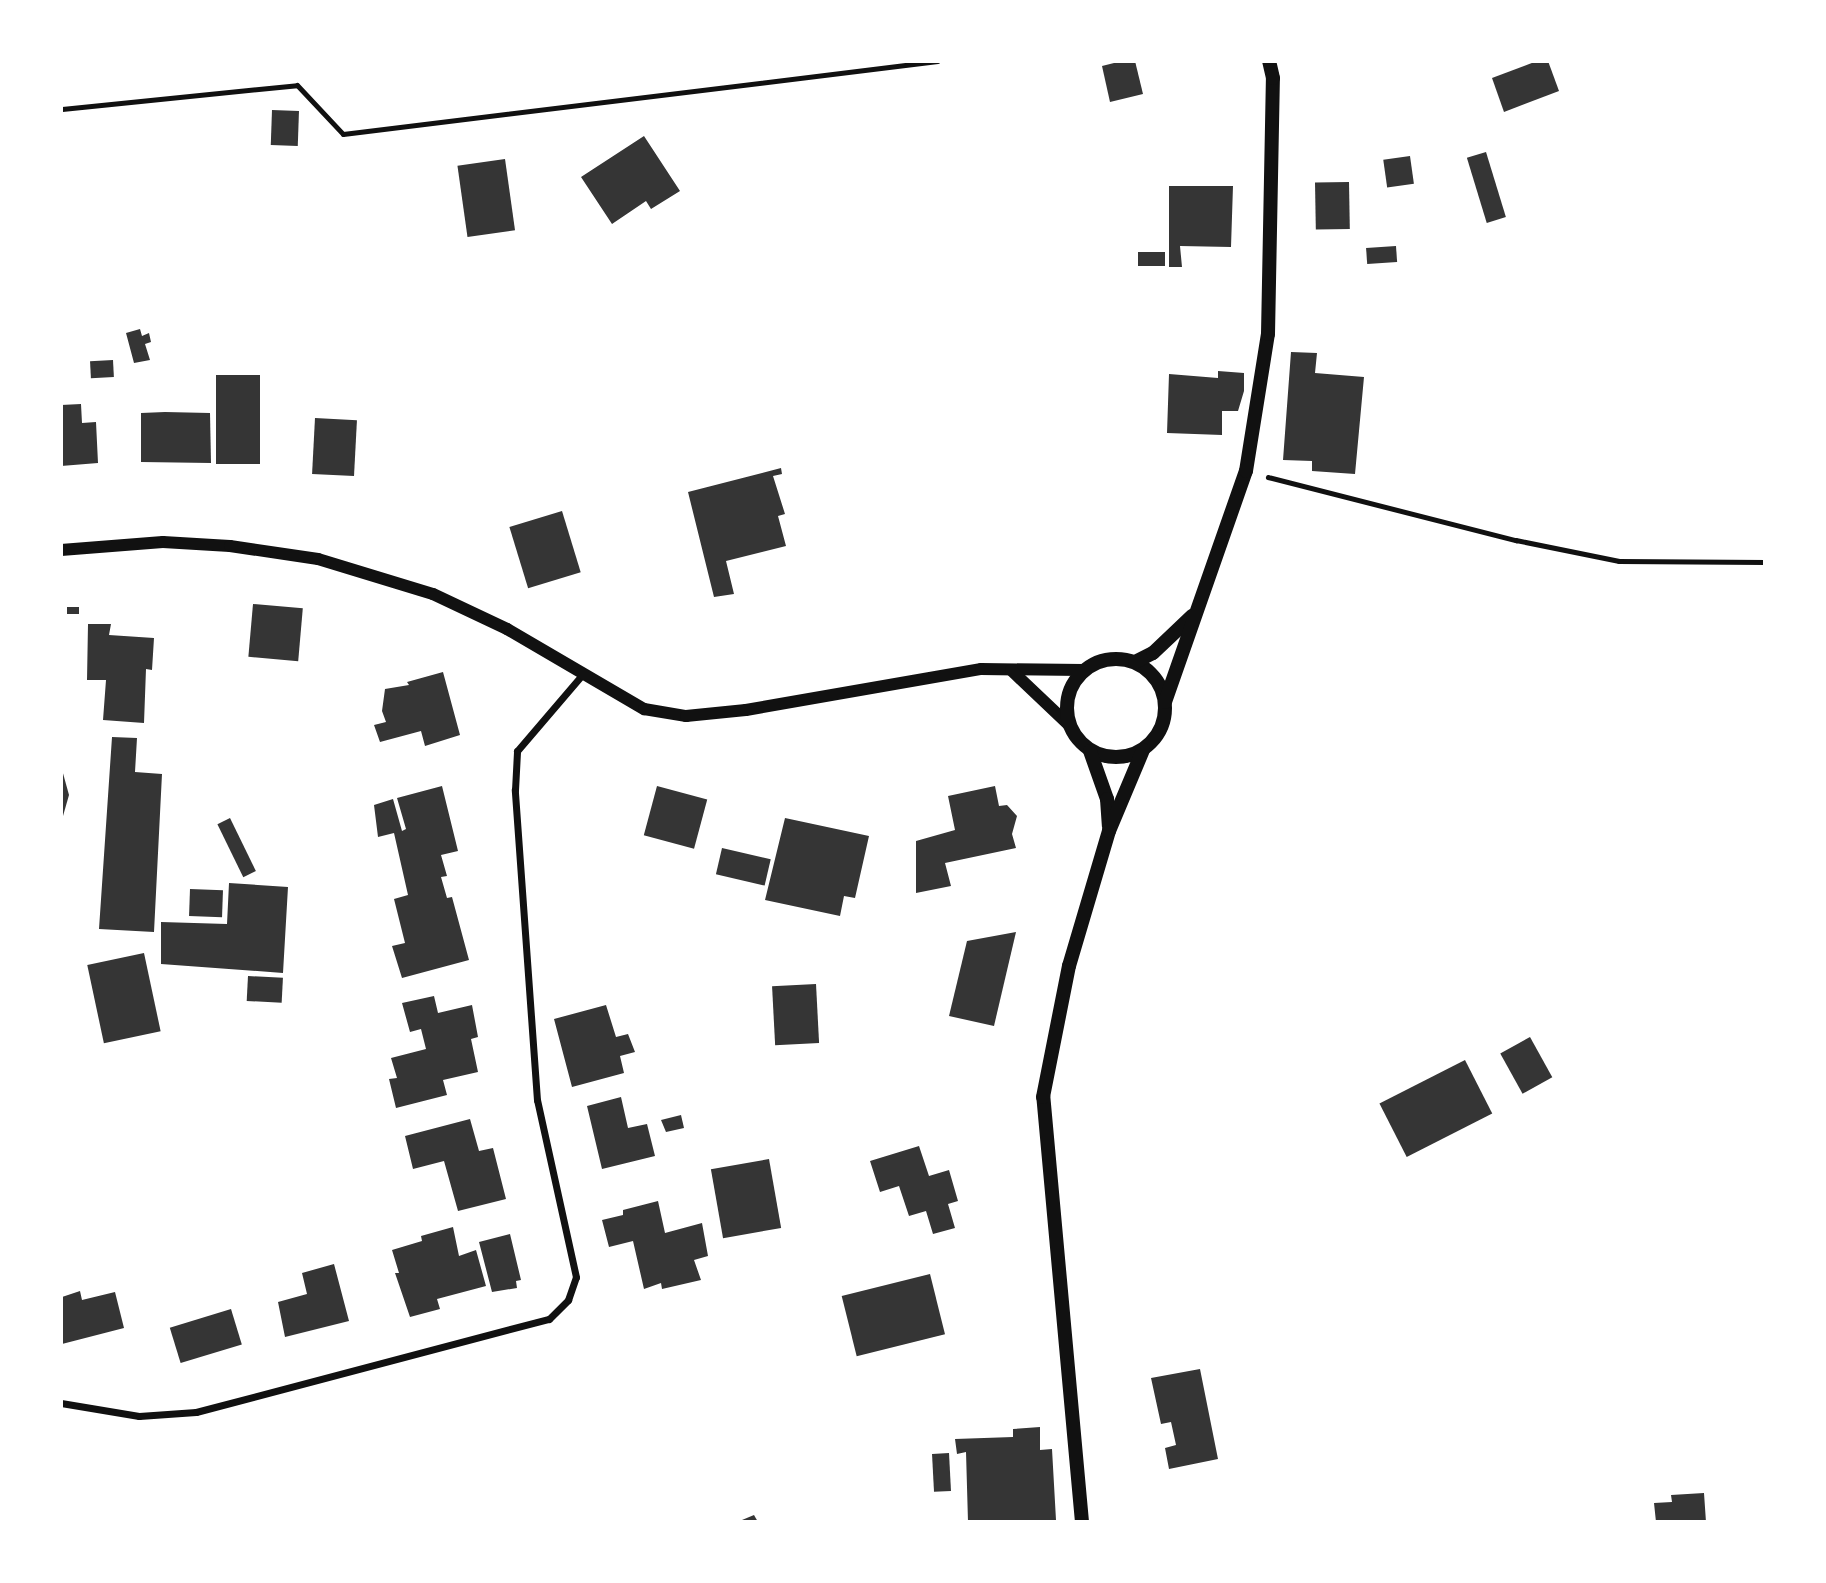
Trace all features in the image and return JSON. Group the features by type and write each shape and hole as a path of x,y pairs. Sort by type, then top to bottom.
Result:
{"main road":[{"path":"1082,1522 1043,1097 1069,966 1109,831 1143,750 1156,737 1164,721 1165,702 1246,471 1268,334 1273,78 1269,61"},
{"path":"1135,662 1153,653 1194,615"},
{"path":"1143,750 1126,757 1107,757 1090,751 1076,740 1068,724 1067,695 1083,670 1099,661 1116,658 1135,662 1149,671 1160,686 1165,702"},
{"path":"1090,751 1107,799 1109,831"}],"street":[{"path":"61,550 163,542 230,546 318,559 433,594 507,629 644,709 686,716 746,710 981,668 1083,670"},
{"path":"1011,670 1068,724"},
{"path":"61,1404 139,1416 196,1412 549,1319 568,1300 576,1277 537,1100 515,790 517,751 582,675"}],"lane":[{"path":"62,109 297,85 343,134 937,61"}],"path":[{"path":"1246,471 1516,540 1619,561 1765,562"}],"building":[{"path":"1135,61 1143,94 1110,102 1102,66"},
{"path":"1537,61 1548,61 1559,91 1504,112 1492,78"},
{"path":"272,110 299,111 298,146 271,145"},
{"path":"644,136 680,191 651,209 646,201 612,224 581,177"},
{"path":"1486,152 1506,217 1487,223 1467,158"},
{"path":"1410,156 1414,184 1387,187 1383,160"},
{"path":"505,159 515,230 467,237 457,166"},
{"path":"1349,182 1350,229 1316,230 1315,183"},
{"path":"1169,186 1233,186 1231,247 1180,246 1182,267 1169,267"},
{"path":"1396,246 1397,262 1367,264 1366,248"},
{"path":"1138,252 1165,252 1165,266 1138,266"},
{"path":"140,329 142,336 149,333 151,342 145,344 150,360 134,363 126,333"},
{"path":"1291,352 1317,353 1315,373 1364,377 1355,474 1312,471 1312,461 1283,460"},
{"path":"113,360 114,377 91,378 90,361"},
{"path":"1218,371 1244,373 1244,391 1238,411 1222,411 1222,435 1167,433 1169,374 1218,378"},
{"path":"216,375 260,375 260,464 216,464"},
{"path":"81,404 82,423 96,422 98,463 61,466 61,405"},
{"path":"141,413 210,413 211,463 141,462"},
{"path":"315,418 357,420 354,476 312,474"},
{"path":"781,468 782,474 773,476 785,514 778,516 786,546 726,561 734,594 714,597 688,492"},
{"path":"562,511 581,572 528,588 509,527"},
{"path":"253,604 303,608 298,661 248,657"},
{"path":"67,607 79,607 79,614 67,614"},
{"path":"88,624 111,624 109,635 154,638 152,670 146,669 144,723 103,720 106,680 87,680"},
{"path":"443,672 460,735 425,746 421,731 380,742 374,725 386,722 382,711 385,689 409,685 407,682"},
{"path":"112,737 137,738 135,772 162,774 154,932 99,929"},
{"path":"61,766 69,795 61,823"},
{"path":"442,786 458,851 441,855 447,876 441,877 447,898 452,897 469,960 402,978 392,946 405,943 394,899 408,895 394,833 378,837 374,805 393,799 402,831 406,829 397,798"},
{"path":"657,786 707,799 694,849 644,835"},
{"path":"995,786 999,806 1007,805 1017,816 1012,834 1016,848 945,863 951,886 916,893 916,841 955,830 948,796"},
{"path":"230,818 256,871 243,877 217,824"},
{"path":"785,818 869,836 855,898 844,896 840,916 765,900"},
{"path":"722,848 771,859 765,886 716,874"},
{"path":"229,883 288,887 283,973 161,964 161,922 227,924"},
{"path":"190,889 223,890 222,917 189,916"},
{"path":"1016,932 994,1026 949,1016 967,941"},
{"path":"144,953 161,1031 104,1043 87,965"},
{"path":"248,976 283,978 282,1003 247,1001"},
{"path":"816,984 819,1043 775,1045 772,986"},
{"path":"434,996 438,1013 472,1005 478,1037 471,1039 478,1072 443,1080 447,1095 396,1108 389,1079 397,1078 391,1058 426,1049 421,1029 410,1032 402,1003"},
{"path":"606,1005 616,1037 628,1034 635,1052 620,1056 624,1073 572,1087 554,1019"},
{"path":"1530,1037 1552,1077 1523,1094 1500,1053"},
{"path":"1465,1060 1492,1113 1407,1157 1379,1104"},
{"path":"621,1097 628,1128 647,1124 655,1156 602,1169 587,1106"},
{"path":"681,1115 684,1128 666,1132 661,1120"},
{"path":"470,1119 479,1151 493,1148 506,1199 458,1211 444,1161 413,1169 405,1136"},
{"path":"919,1146 929,1176 949,1170 958,1201 948,1204 955,1228 933,1234 926,1211 909,1216 899,1186 880,1192 870,1161"},
{"path":"769,1159 781,1228 723,1238 711,1169"},
{"path":"658,1201 665,1233 702,1223 708,1256 694,1260 701,1280 662,1289 661,1283 644,1289 633,1241 609,1247 602,1220 623,1215 623,1210"},
{"path":"453,1227 459,1256 476,1250 486,1286 437,1299 440,1309 410,1317 395,1273 399,1273 392,1250 422,1241 421,1236"},
{"path":"510,1234 521,1280 516,1281 517,1288 492,1292 479,1242"},
{"path":"334,1264 349,1321 285,1337 278,1302 307,1294 302,1273"},
{"path":"930,1274 945,1334 857,1356 842,1296"},
{"path":"80,1291 82,1300 115,1292 124,1328 62,1344 62,1297"},
{"path":"231,1309 242,1344 181,1363 170,1328"},
{"path":"1200,1369 1218,1459 1169,1469 1165,1448 1176,1445 1171,1422 1161,1424 1151,1378"},
{"path":"1040,1427 1040,1450 1052,1449 1056,1520 968,1522 966,1452 957,1454 955,1439 1013,1437 1013,1429"},
{"path":"949,1453 951,1491 934,1492 932,1454"},
{"path":"1704,1493 1706,1522 1656,1522 1654,1503 1672,1502 1671,1495"},
{"path":"754,1515 758,1522 743,1522 742,1520"}]}
